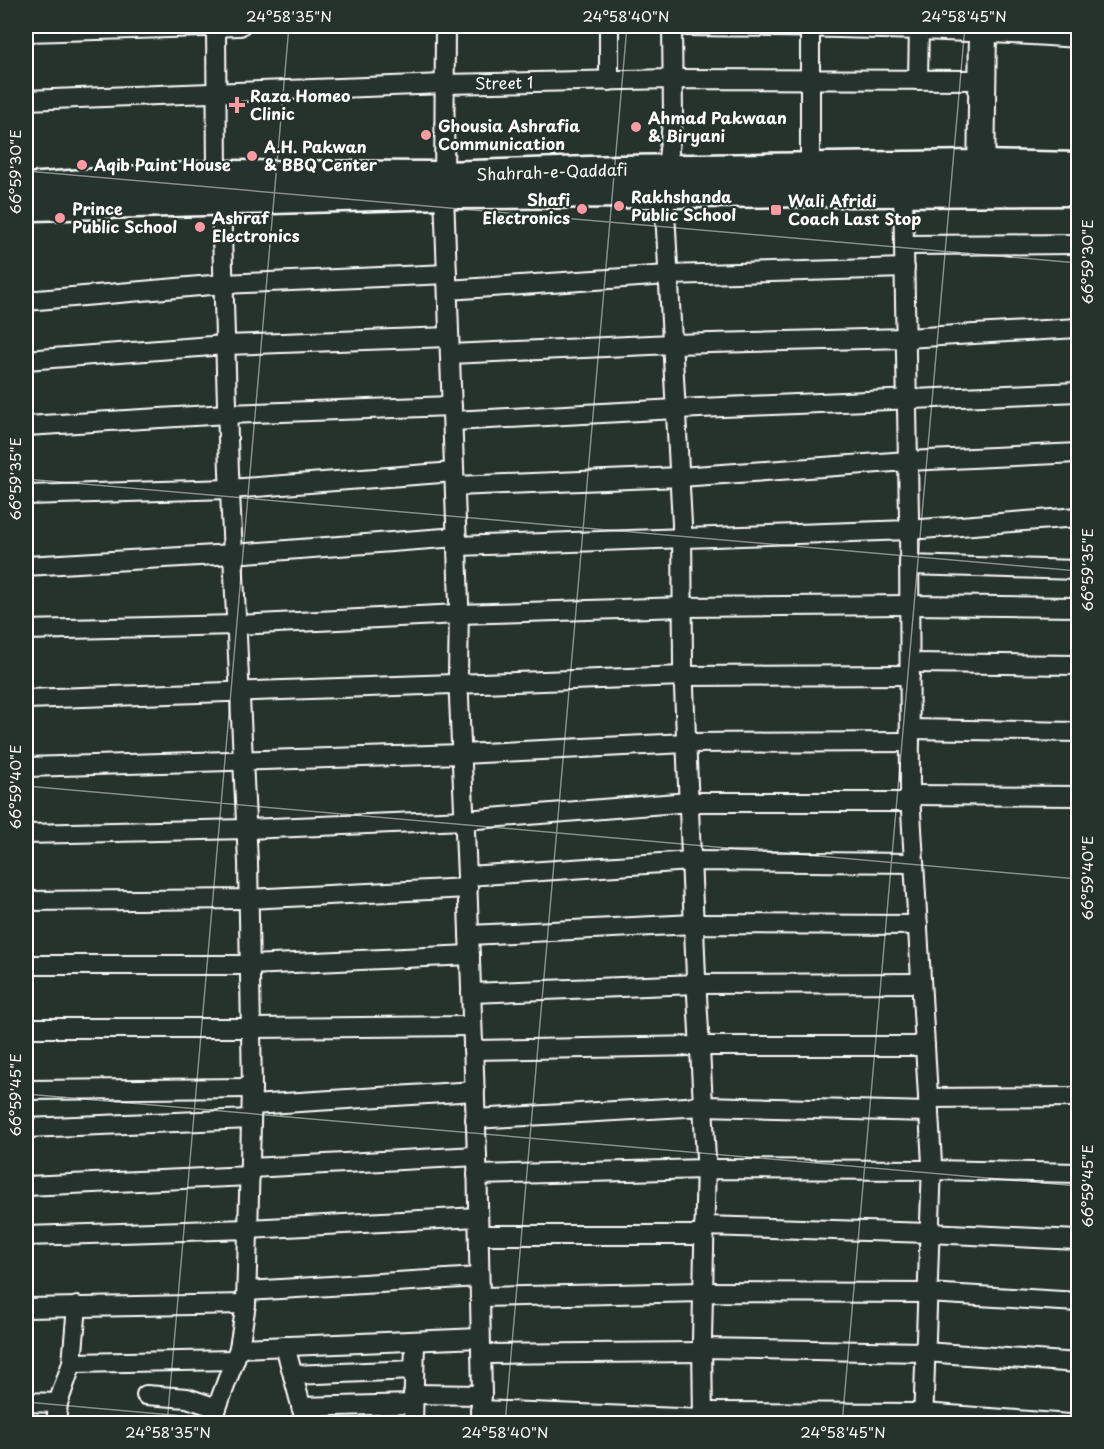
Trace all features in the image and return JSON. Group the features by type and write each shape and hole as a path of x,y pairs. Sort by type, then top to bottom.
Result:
{"main road":[{"name":"Shahrah-e-Qaddafi","path":"666,181 810,167 981,178 1078,191"},
{"name":"Shahrah-e-Qaddafi","path":"26,188 219,188 666,181 903,192 981,178 1078,167"},
{"name":"Shahrah-e-Qaddafi","path":"26,207 219,188"}],"street":[{"path":"146,1395 187,1398 214,1416 237,1354 246,1298 252,1104 250,965 227,414 216,26"},
{"path":"26,32 240,26"},
{"path":"445,26 444,185 457,542 458,684 468,882 477,1156 480,1409"},
{"path":"609,26 609,81"},
{"path":"672,26 673,115 666,181 668,275 680,477 688,802 706,1169 702,1350 703,1418"},
{"path":"687,26 983,28 1078,38"},
{"path":"810,26 810,167"},
{"path":"918,80 919,27"},
{"path":"981,178 983,28"},
{"name":"Street 1","path":"26,100 444,84 672,79 982,80"},
{"path":"903,192 909,530 910,799 932,1170 923,1418"},
{"path":"904,245 1078,244"},
{"path":"26,301 223,285 447,282 905,268"},
{"path":"26,360 225,345 672,344 906,338 1078,328"},
{"path":"26,426 227,414 676,409 1078,392"},
{"path":"26,495 455,479 680,477 908,461 1078,453"},
{"path":"26,566 457,542 909,530 1078,517"},
{"path":"909,565 1078,570"},
{"path":"26,630 236,625 459,614 682,607 909,605 1078,607"},
{"path":"26,699 1078,665"},
{"path":"26,767 462,754 910,735 1078,732"},
{"path":"26,834 246,829 465,820 688,802 1078,796"},
{"path":"26,902 248,899 468,882 691,861 914,862"},
{"path":"469,935 694,924 918,925"},
{"path":"26,965 250,965 470,955"},
{"path":"471,993 696,984 921,982"},
{"path":"26,1028 472,1026"},
{"path":"473,1050 699,1046 925,1046"},
{"path":"26,1090 252,1104"},
{"path":"26,1128 252,1104 475,1091"},
{"path":"475,1119 703,1106 928,1105 1078,1097"},
{"path":"26,1186 477,1156"},
{"path":"477,1175 706,1169 1078,1173"},
{"path":"26,1236 248,1228 478,1216"},
{"path":"478,1235 704,1230 929,1233 1078,1240"},
{"path":"26,1308 246,1298 479,1277"},
{"path":"480,1297 703,1292 927,1293 1078,1302"},
{"path":"56,1424 58,1403 72,1363 77,1306"},
{"path":"72,1363 237,1354 285,1346 415,1341 481,1346 925,1352 1078,1363"},
{"path":"413,1424 415,1341"},
{"path":"285,1346 304,1415 413,1399 538,1418 672,1420 923,1418 1070,1424"},
{"path":"293,1375 414,1371"},
{"path":"26,1402 58,1403"}],"place":[{"name":"Raza Homeo Clinic","path":"237,105"},
{"name":"Ahmad Pakwaan & Biryani","path":"636,127"},
{"name":"Ghousia Ashrafia Communication","path":"426,135"},
{"name":"A.H. Pakwan & BBQ Center","path":"252,156"},
{"name":"Aqib Paint House","path":"82,165"},
{"name":"Rakhshanda Public School","path":"619,206"},
{"name":"Shafi Electronics","path":"582,209"},
{"name":"Wali Afridi Coach Last Stop","path":"776,210"},
{"name":"Prince Public School","path":"60,218"},
{"name":"Ashraf Electronics","path":"200,227"}]}
